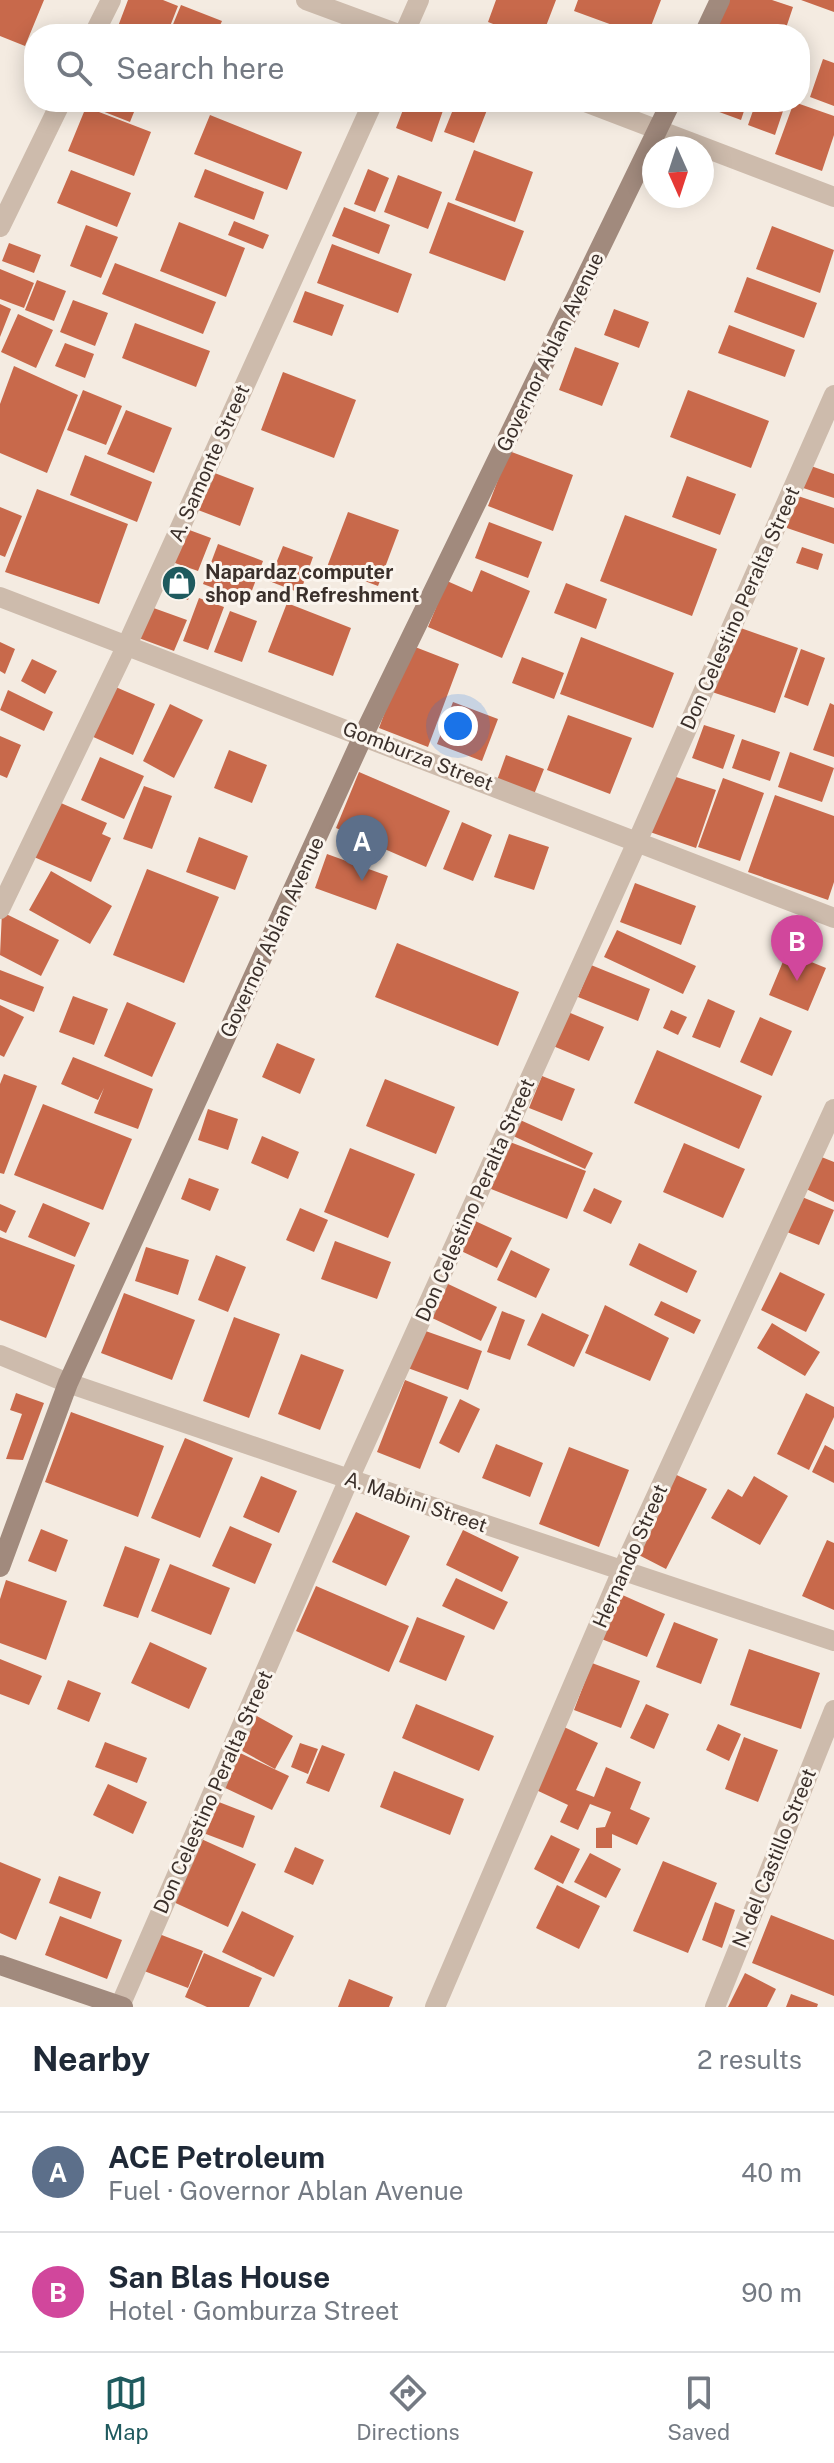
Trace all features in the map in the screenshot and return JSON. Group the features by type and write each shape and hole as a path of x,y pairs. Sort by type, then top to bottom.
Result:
{"main road":[{"path":"709,24 720,0"},
{"name":"Governor Ablan Avenue","path":"0,1567 68,1383 364,734 666,112"},
{"path":"0,1965 121,2006"}],"street":[{"path":"99,24 111,0"},
{"path":"306,0 373,24"},
{"path":"406,24 419,0"},
{"path":"0,227 56,112"},
{"name":"A. Samonte Street","path":"0,909 127,645 368,112"},
{"path":"612,112 834,197"},
{"name":"Don Celestino Peralta Street","path":"121,2006 349,1479 637,842 834,395"},
{"name":"Gomburza Street","path":"0,597 364,734 834,918"},
{"name":"Hernando Street","path":"435,2007 621,1573 834,1109"},
{"name":"A. Mabini Street","path":"0,1355 68,1383 621,1573 834,1641"},
{"name":"N. del Castillo Street","path":"715,2007 834,1710"}],"building":[{"path":"0,0 44,0 34,24 24,24 24,46 0,36"},
{"path":"128,0 163,0 178,6 171,24 119,24"},
{"path":"496,0 556,0 547,24 488,22"},
{"path":"578,0 661,0 652,24 610,24 574,11"},
{"path":"725,0 772,0 793,7 787,24 716,24"},
{"path":"801,0 834,0 834,12"},
{"path":"181,5 222,21 221,24 173,24"},
{"path":"823,59 834,63 834,106 810,97"},
{"path":"810,108 834,116 834,135 822,171 775,154 790,112 810,112"},
{"path":"84,112 99,112 151,132 134,176 68,151"},
{"path":"104,112 134,112 130,122"},
{"path":"402,112 442,112 432,142 396,128"},
{"path":"452,112 486,112 474,143 444,132"},
{"path":"719,112 744,112 741,120"},
{"path":"753,112 783,112 775,135 748,125"},
{"path":"210,115 302,152 287,190 194,154"},
{"path":"474,150 533,172 515,222 455,200"},
{"path":"205,169 264,192 254,220 194,197"},
{"path":"368,169 389,178 375,212 354,204"},
{"path":"71,170 131,193 117,227 57,203"},
{"path":"398,175 442,192 428,229 384,212"},
{"path":"448,202 524,231 505,281 429,253"},
{"path":"344,207 390,225 379,254 332,236"},
{"path":"234,221 269,235 263,249 228,235"},
{"path":"179,222 245,248 226,297 160,271"},
{"path":"86,225 118,237 101,278 70,266"},
{"path":"772,226 834,250 820,293 756,269"},
{"path":"9,243 41,255 34,273 2,261"},
{"path":"332,244 412,274 398,313 317,283"},
{"path":"115,263 216,302 203,334 102,294"},
{"path":"0,269 34,283 24,308 0,299"},
{"path":"747,277 817,303 804,338 734,312"},
{"path":"37,280 66,291 54,321 25,310"},
{"path":"305,291 344,305 332,336 293,322"},
{"path":"73,300 108,313 95,346 60,332"},
{"path":"0,304 11,309 0,337"},
{"path":"614,309 649,322 639,348 604,335"},
{"path":"18,314 53,330 36,368 1,352"},
{"path":"135,323 210,351 196,387 122,358"},
{"path":"729,325 795,350 785,377 718,353"},
{"path":"65,343 94,354 85,378 55,366"},
{"path":"575,347 619,363 602,406 559,390"},
{"path":"14,366 78,395 47,473 0,453 0,404"},
{"path":"283,372 356,400 334,458 261,430"},
{"path":"83,390 122,406 106,445 67,430"},
{"path":"688,390 769,421 751,468 670,437"},
{"path":"126,410 172,428 154,473 107,454"},
{"path":"509,451 573,475 553,531 488,506"},
{"path":"85,455 152,482 137,522 70,495"},
{"path":"808,465 834,474 834,498 800,487"},
{"path":"212,472 254,488 240,526 198,510"},
{"path":"687,476 736,494 720,535 672,517"},
{"path":"37,489 128,524 99,604 5,572"},
{"path":"795,495 834,508 834,544 784,527"},
{"path":"0,507 22,516 5,557 0,555"},
{"path":"348,512 399,530 378,586 327,567"},
{"path":"625,515 717,549 692,616 600,581"},
{"path":"489,522 542,542 528,578 475,558"},
{"path":"184,528 211,538 198,571 172,562"},
{"path":"218,544 263,561 248,601 203,584"},
{"path":"283,546 313,557 300,593 269,581"},
{"path":"802,547 823,554 818,570 796,563"},
{"path":"164,567 196,578 188,600 156,588"},
{"path":"481,570 530,591 502,658 428,627 447,581 472,592"},
{"path":"566,583 607,599 596,629 554,613"},
{"path":"199,598 224,607 208,650 183,641"},
{"path":"287,603 351,628 333,676 268,652"},
{"path":"148,606 187,620 174,651 136,637"},
{"path":"230,611 257,621 242,662 214,652"},
{"path":"735,626 798,648 775,713 712,692"},
{"path":"581,637 674,673 653,728 560,694"},
{"path":"0,642 15,649 5,674 0,671"},
{"path":"410,645 459,664 428,747 379,728"},
{"path":"801,649 825,658 808,706 784,697"},
{"path":"522,657 564,673 554,699 512,683"},
{"path":"32,659 57,671 45,694 21,681"},
{"path":"111,685 155,704 133,755 89,735"},
{"path":"8,690 53,712 44,731 0,710"},
{"path":"453,702 498,719 482,761 437,744"},
{"path":"830,703 834,705 834,757 813,750"},
{"path":"170,704 203,720 174,778 143,761"},
{"path":"568,715 632,738 610,794 547,770"},
{"path":"704,725 735,735 723,769 692,758"},
{"path":"0,736 21,745 7,778 0,775"},
{"path":"742,739 780,752 770,781 732,768"},
{"path":"229,750 267,765 252,803 214,788"},
{"path":"790,752 834,768 822,802 778,787"},
{"path":"506,755 544,769 533,797 496,783"},
{"path":"100,757 144,776 124,819 81,800"},
{"path":"359,772 450,811 426,867 336,828"},
{"path":"670,775 716,790 696,848 650,832"},
{"path":"723,778 764,793 740,861 698,847"},
{"path":"144,786 172,796 152,849 123,839"},
{"path":"775,795 834,816 834,882 828,900 748,872"},
{"path":"54,800 107,823 102,834 111,838 91,882 34,857"},
{"path":"462,822 492,835 473,881 443,869"},
{"path":"509,834 549,847 534,890 494,877"},
{"path":"199,837 248,856 235,890 186,872"},
{"path":"327,854 388,876 376,910 315,888"},
{"path":"147,869 219,897 184,983 113,955"},
{"path":"51,871 112,906 90,944 29,910"},
{"path":"635,883 696,906 681,945 620,922"},
{"path":"2,912 59,940 41,976 0,955"},
{"path":"617,930 696,966 683,994 604,957"},
{"path":"397,943 519,992 498,1046 375,997"},
{"path":"787,952 826,968 808,1011 769,995"},
{"path":"591,965 650,989 638,1021 578,997"},
{"path":"0,970 44,987 34,1012 0,999"},
{"path":"73,996 108,1009 94,1045 59,1032"},
{"path":"708,999 735,1011 720,1048 692,1037"},
{"path":"127,1002 176,1023 152,1077 104,1056"},
{"path":"0,1005 24,1017 4,1057 0,1055"},
{"path":"671,1010 687,1017 678,1035 663,1028"},
{"path":"568,1012 604,1027 589,1061 553,1046"},
{"path":"760,1017 792,1031 772,1076 740,1062"},
{"path":"277,1043 315,1059 300,1094 262,1077"},
{"path":"657,1050 762,1096 739,1149 634,1103"},
{"path":"73,1057 153,1089 138,1129 94,1113 104,1088 98,1100 61,1084"},
{"path":"4,1074 37,1086 4,1174 0,1173 0,1084"},
{"path":"542,1076 575,1089 562,1121 529,1108"},
{"path":"385,1079 455,1107 436,1154 366,1126"},
{"path":"43,1104 132,1139 103,1210 14,1175"},
{"path":"208,1109 238,1119 228,1150 198,1140"},
{"path":"518,1119 593,1153 585,1169 511,1135"},
{"path":"262,1136 299,1152 288,1179 251,1163"},
{"path":"505,1140 586,1171 567,1219 486,1187"},
{"path":"684,1143 745,1169 723,1218 663,1192"},
{"path":"350,1148 415,1174 388,1238 324,1212"},
{"path":"819,1156 834,1162 834,1202 804,1188"},
{"path":"189,1178 219,1189 210,1211 181,1199"},
{"path":"594,1188 622,1201 611,1224 583,1211"},
{"path":"802,1197 834,1210 819,1245 787,1232"},
{"path":"43,1203 90,1223 75,1257 28,1237"},
{"path":"0,1204 16,1211 6,1233 0,1230"},
{"path":"300,1208 328,1220 314,1252 286,1240"},
{"path":"473,1220 512,1238 497,1268 459,1250"},
{"path":"0,1237 75,1265 46,1338 0,1320"},
{"path":"335,1241 391,1262 377,1299 321,1279"},
{"path":"639,1243 697,1271 687,1293 629,1265"},
{"path":"146,1247 189,1260 178,1295 135,1281"},
{"path":"511,1250 550,1269 536,1298 497,1280"},
{"path":"216,1255 246,1267 228,1312 198,1300"},
{"path":"780,1272 825,1294 806,1332 761,1310"},
{"path":"446,1283 497,1307 481,1341 430,1317"},
{"path":"124,1293 195,1320 172,1380 101,1353"},
{"path":"661,1301 701,1320 694,1334 654,1315"},
{"path":"605,1305 669,1338 650,1381 585,1353"},
{"path":"502,1311 525,1320 510,1360 487,1352"},
{"path":"542,1313 589,1335 574,1367 527,1345"},
{"path":"234,1317 280,1334 249,1418 203,1401"},
{"path":"772,1323 820,1352 805,1376 757,1348"},
{"path":"420,1329 482,1351 468,1390 405,1367"},
{"path":"301,1354 344,1370 320,1430 278,1414"},
{"path":"405,1380 448,1397 420,1469 377,1452"},
{"path":"16,1393 44,1403 23,1460 6,1459 22,1414 10,1410"},
{"path":"806,1393 834,1407 834,1417 809,1470 777,1454"},
{"path":"460,1399 480,1409 459,1453 439,1443"},
{"path":"71,1412 164,1446 138,1517 45,1482"},
{"path":"185,1438 233,1458 200,1538 151,1518"},
{"path":"496,1444 543,1463 530,1497 482,1478"},
{"path":"825,1445 834,1450 834,1483 812,1472"},
{"path":"569,1447 629,1470 599,1547 539,1524"},
{"path":"668,1471 707,1489 666,1569 635,1553"},
{"path":"261,1476 297,1491 279,1533 243,1517"},
{"path":"754,1476 788,1496 760,1545 711,1518 728,1489 742,1497"},
{"path":"356,1512 410,1536 386,1586 332,1562"},
{"path":"230,1526 272,1544 255,1584 212,1566"},
{"path":"41,1529 68,1540 56,1572 28,1561"},
{"path":"463,1530 519,1557 502,1592 446,1565"},
{"path":"827,1540 834,1543 834,1610 802,1596"},
{"path":"125,1546 160,1559 138,1618 103,1606"},
{"path":"170,1564 230,1588 211,1635 151,1611"},
{"path":"456,1578 508,1602 494,1630 442,1606"},
{"path":"6,1580 67,1601 46,1660 0,1643 0,1599"},
{"path":"316,1586 409,1626 389,1672 296,1631"},
{"path":"618,1593 665,1614 647,1657 599,1638"},
{"path":"417,1617 465,1636 446,1681 399,1662"},
{"path":"674,1622 718,1639 701,1684 656,1667"},
{"path":"150,1642 207,1668 189,1709 131,1683"},
{"path":"749,1649 820,1673 801,1729 730,1705"},
{"path":"0,1659 42,1676 29,1705 0,1694"},
{"path":"592,1663 640,1681 621,1728 574,1710"},
{"path":"68,1680 101,1693 89,1722 57,1709"},
{"path":"416,1704 494,1736 479,1771 402,1738"},
{"path":"646,1704 669,1714 654,1749 630,1738"},
{"path":"255,1715 293,1736 275,1769 237,1748"},
{"path":"718,1724 741,1734 729,1761 706,1750"},
{"path":"564,1727 598,1743 576,1790 594,1797 606,1767 641,1782 630,1809 650,1818 637,1845 612,1834 612,1848 596,1848 596,1828 605,1827 611,1812 590,1804 578,1830 560,1822 568,1805 534,1789"},
{"path":"744,1737 778,1750 758,1802 725,1789"},
{"path":"105,1742 147,1758 137,1783 95,1767"},
{"path":"300,1743 318,1749 308,1774 291,1767"},
{"path":"322,1745 345,1754 329,1792 306,1783"},
{"path":"238,1752 289,1776 272,1810 221,1786"},
{"path":"394,1771 464,1799 450,1835 380,1807"},
{"path":"108,1784 147,1802 133,1834 93,1815"},
{"path":"211,1799 255,1816 243,1848 198,1831"},
{"path":"551,1835 580,1849 563,1884 534,1869"},
{"path":"197,1837 256,1864 228,1927 169,1900"},
{"path":"295,1847 324,1860 313,1885 284,1872"},
{"path":"590,1853 621,1869 606,1898 574,1882"},
{"path":"663,1861 717,1883 688,1953 633,1931"},
{"path":"0,1862 41,1879 16,1940 0,1933"},
{"path":"59,1876 101,1892 91,1919 49,1903"},
{"path":"557,1885 600,1906 579,1949 536,1928"},
{"path":"715,1902 735,1910 722,1948 702,1940"},
{"path":"242,1911 294,1936 274,1977 222,1952"},
{"path":"771,1915 834,1940 834,1996 752,1963"},
{"path":"60,1916 122,1940 107,1979 45,1955"},
{"path":"154,1932 203,1951 188,1988 139,1969"},
{"path":"204,1953 262,1978 249,2007 207,2007 185,1997"},
{"path":"745,1973 776,1989 767,2007 728,2007"},
{"path":"349,1979 393,1997 389,2007 338,2007"},
{"path":"791,1994 818,2004 817,2007 786,2007"}],"place":[{"name":"Napardaz computer shop and Refreshment","path":"179,583"},
{"name":"ACE Petroleum","path":"362,881"},
{"name":"San Blas House","path":"797,981"}]}
